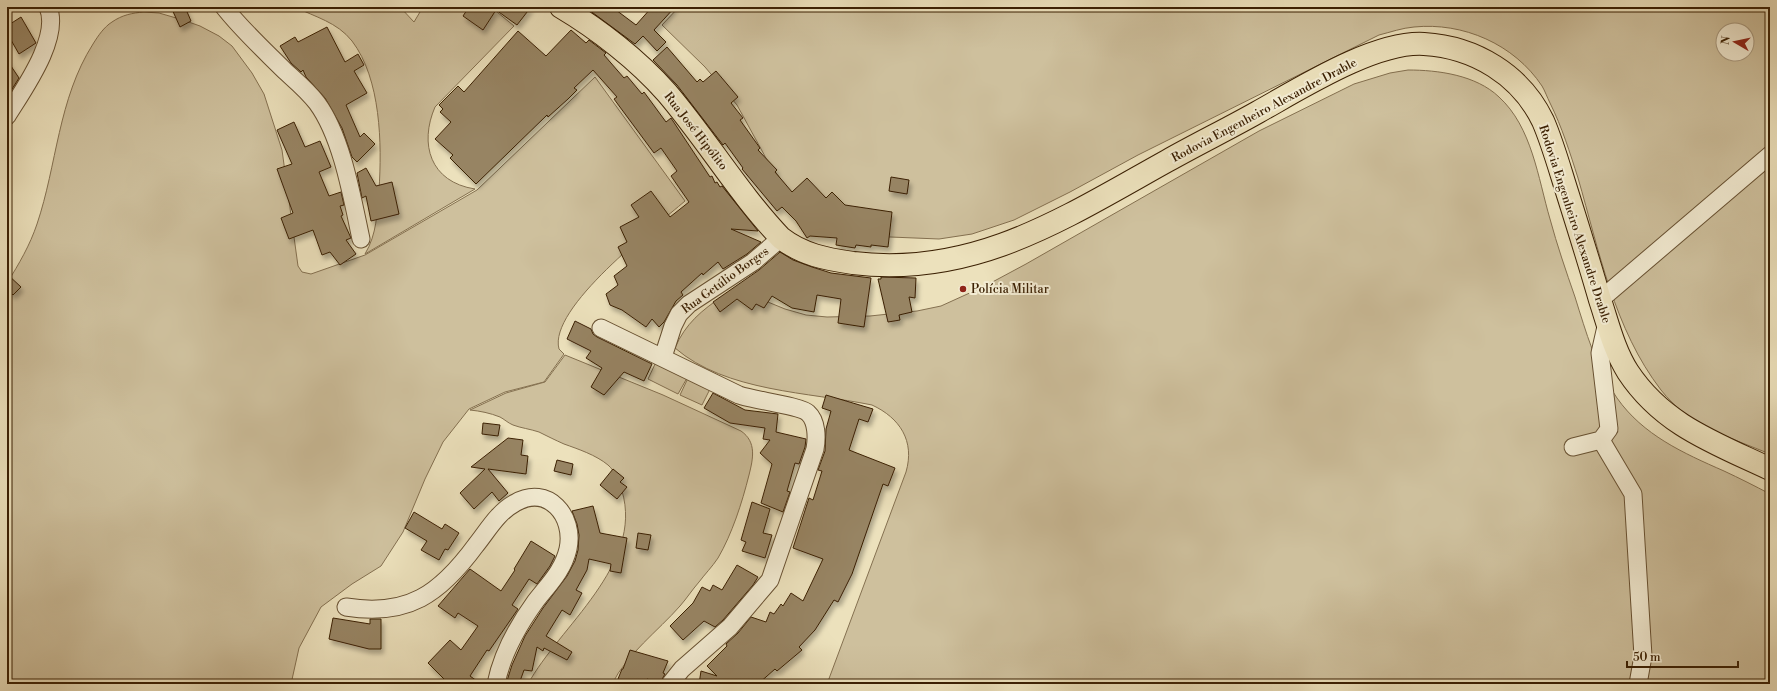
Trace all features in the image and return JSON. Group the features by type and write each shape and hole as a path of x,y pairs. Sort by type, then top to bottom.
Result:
{"main road":[{"name":"Rua José Hipólito","path":"564,8 627,54 666,92 781,238 804,252 824,258"},
{"name":"Rodovia Engenheiro Alexandre Drable","path":"824,258 881,265 920,264 952,259 997,248 1093,204 1169,159 1241,122 1300,88 1359,59 1400,45 1422,44 1444,46 1466,52 1487,61 1520,87 1532,101 1543,122 1555,153 1607,322 1618,352 1628,371 1653,402 1671,418 1688,430 1770,469"}],"street":[{"path":"7,116 38,64 44,50 51,17 48,7"},
{"path":"224,7 244,30 308,93 326,117 332,130 350,186 361,239"},
{"path":"1600,300 1770,156"},
{"name":"Rua Getúlio Borges","path":"665,353 676,318 683,309 753,262 781,238"},
{"path":"1573,447 1601,440 1609,429 1600,353 1607,322"},
{"path":"601,328 665,353 746,397 806,411 813,420 816,440 807,473 770,580 730,627 682,669 670,684"},
{"path":"1601,440 1633,494 1643,656 1638,684"},
{"path":"346,607 380,610 397,608 423,598 440,586 456,570 491,525 506,509 521,500 533,498 546,500 559,508 565,517 569,534 566,554 559,573 535,602 507,650 501,664 496,684"},
{"path":"487,684 501,664"}],"shaded area":[{"path":"295,7 400,7 414,22 423,7 491,7 514,26 435,107 430,121 428,134 429,147 432,159 438,170 460,185 475,189 365,254 372,239 376,223 380,172 378,112 369,74 362,56 346,34 333,25"},
{"path":"679,7 1770,7 1770,454 1725,436 1697,421 1684,413 1661,390 1631,341 1620,315 1601,261 1569,150 1542,86 1517,58 1486,39 1469,32 1432,26 1401,29 1379,35 1138,155 1014,220 972,234 939,239 866,236 791,194 767,160 737,105 705,67 662,25"},
{"path":"144,12 159,13 183,20 200,26 219,36 232,46 252,73 264,94 282,150 298,266 302,272 311,274 365,255 477,190 595,77 685,201 629,248 586,291 570,312 560,332 559,349 564,354 544,382 505,392 469,409 443,442 425,479 403,532 381,566 352,584 321,607 299,648 291,684 7,684 7,283 24,254 37,224 44,202 65,110 81,65 97,38 109,24 123,16"},
{"path":"1408,70 1432,71 1456,75 1479,84 1499,97 1510,109 1519,123 1532,154 1565,268 1592,349 1603,374 1617,398 1627,411 1651,433 1665,442 1770,494 1770,684 827,684 906,472 908,461 907,441 897,424 882,410 872,405 795,393 743,382 718,374 696,363 675,348 679,339 695,318 723,296 763,300 785,309 806,315 827,317 870,316 917,311 941,306 985,286 1026,264 1259,131 1354,84 1390,73"},
{"path":"565,355 663,395 741,431 750,440 752,446 750,469 740,507 728,539 718,558 680,606 634,653 618,673 612,684 528,684 542,662 595,594 610,570 621,544 626,518 622,491 615,474 608,465 587,453 539,432 513,425 502,418 485,412 470,410 506,393 545,382"},
{"path":"656,362 687,378 678,394 648,379"},
{"path":"688,378 710,389 702,405 680,395"}],"building":[{"path":"171,7 185,7 191,21 180,27"},
{"path":"469,7 531,7 517,25 496,10 483,30 463,16"},
{"path":"585,7 612,7 636,25 652,7 675,7 654,30 666,42 657,51 643,36 635,44"},
{"path":"21,17 36,43 19,54 7,33 7,26"},
{"path":"327,27 345,62 358,54 364,65 354,71 367,93 346,105 360,137 364,133 375,144 357,162 352,157 342,128 325,98 306,77 303,70 301,72 291,63 280,46 295,37 298,42"},
{"path":"571,30 586,43 589,40 606,53 604,55 624,78 627,76 642,94 644,92 666,122 671,118 710,177 712,176 715,183 717,182 720,187 722,186 758,231 731,229 761,242 747,254 723,269 718,262 703,275 702,273 681,292 683,295 676,301 664,322 659,327 652,319 646,327 622,310 610,305 606,294 618,285 614,276 627,266 618,247 627,242 620,227 639,217 631,205 651,191 670,217 689,202 671,176 677,171 661,148 654,153 614,99 617,97 593,70 574,88 577,90 568,99 548,117 547,115 476,184 450,158 453,155 435,139 451,122 440,112 443,109 439,105 458,86 464,92 518,31 546,56"},
{"path":"667,47 697,82 700,79 703,82 716,71 738,97 731,103 743,118 740,120 760,148 758,150 777,170 775,172 792,192 807,178 826,198 832,192 845,205 892,212 888,247 856,245 855,248 836,245 837,238 810,236 807,238 796,221 782,207 777,211 742,169 743,168 725,143 723,145 677,85 653,60"},
{"path":"7,60 19,78 7,97"},
{"path":"294,122 305,147 320,141 331,167 319,172 329,196 341,192 344,205 340,206 343,215 341,216 351,238 346,240 356,254 340,265 330,252 322,255 313,230 289,239 281,218 293,213 277,169 292,164 277,130"},
{"path":"366,168 376,186 392,182 399,214 371,221 366,196 362,198 357,173"},
{"path":"891,177 909,180 907,194 889,191"},
{"path":"780,252 793,260 831,273 871,278 864,327 838,323 841,299 817,295 814,312 792,308 772,296 764,308 756,304 752,310 737,299 720,312 713,302 759,270"},
{"path":"7,274 21,287 13,295 7,289"},
{"path":"881,277 916,278 915,298 909,297 912,312 899,315 900,320 888,322 878,279 881,279"},
{"path":"575,321 591,329 593,334 597,337 652,364 644,381 624,372 604,395 591,387 602,368 586,358 591,351 567,339"},
{"path":"713,393 745,410 778,414 776,432 806,439 799,464 795,463 787,491 790,492 783,512 761,503 772,464 760,453 770,440 763,439 765,428 730,423 704,408"},
{"path":"826,395 873,409 868,422 859,419 849,450 895,468 888,486 883,484 852,574 838,602 834,600 815,630 799,647 802,650 777,671 775,669 758,684 699,684 701,671 717,676 707,666 727,646 726,644 738,633 751,617 766,622 770,612 774,614 781,604 783,606 791,593 803,601 823,559 793,548 809,498 813,500 822,471 818,470 825,451 826,429 831,411 822,408"},
{"path":"483,423 500,425 498,436 482,434"},
{"path":"508,438 523,440 521,455 528,456 526,474 488,469 508,493 499,501 492,492 474,509 460,493 485,469 471,467"},
{"path":"557,460 573,464 571,475 554,471"},
{"path":"613,469 624,478 620,482 627,487 617,499 600,485"},
{"path":"752,502 770,509 763,533 772,535 765,558 742,551 746,542 741,540"},
{"path":"593,506 600,533 627,538 621,573 610,571 611,564 589,559 587,570 576,590 582,593 570,615 562,610 546,636 572,652 567,660 544,648 543,651 537,647 532,671 524,670 519,684 506,684 512,665 525,636 543,608 567,576 575,561 578,550 579,535 572,511"},
{"path":"414,512 442,529 445,524 459,533 448,550 445,549 439,560 421,550 427,541 405,528"},
{"path":"638,533 651,535 648,550 636,548"},
{"path":"531,541 555,556 550,566 537,584 529,579 512,605 518,609 489,651 487,650 470,676 481,684 449,684 428,663 450,640 461,650 478,626 458,613 455,618 438,606 470,569 501,591 515,570 514,569"},
{"path":"737,565 758,577 753,585 723,620 715,627 704,621 683,640 670,626 693,603 702,587 710,591 713,585 722,590"},
{"path":"333,618 370,624 370,619 381,619 381,649 369,649 329,639"},
{"path":"630,650 668,661 663,673 665,674 660,683 647,679 645,684 616,684"}],"place":[{"name":"Polícia Militar","path":"963,289"}]}
